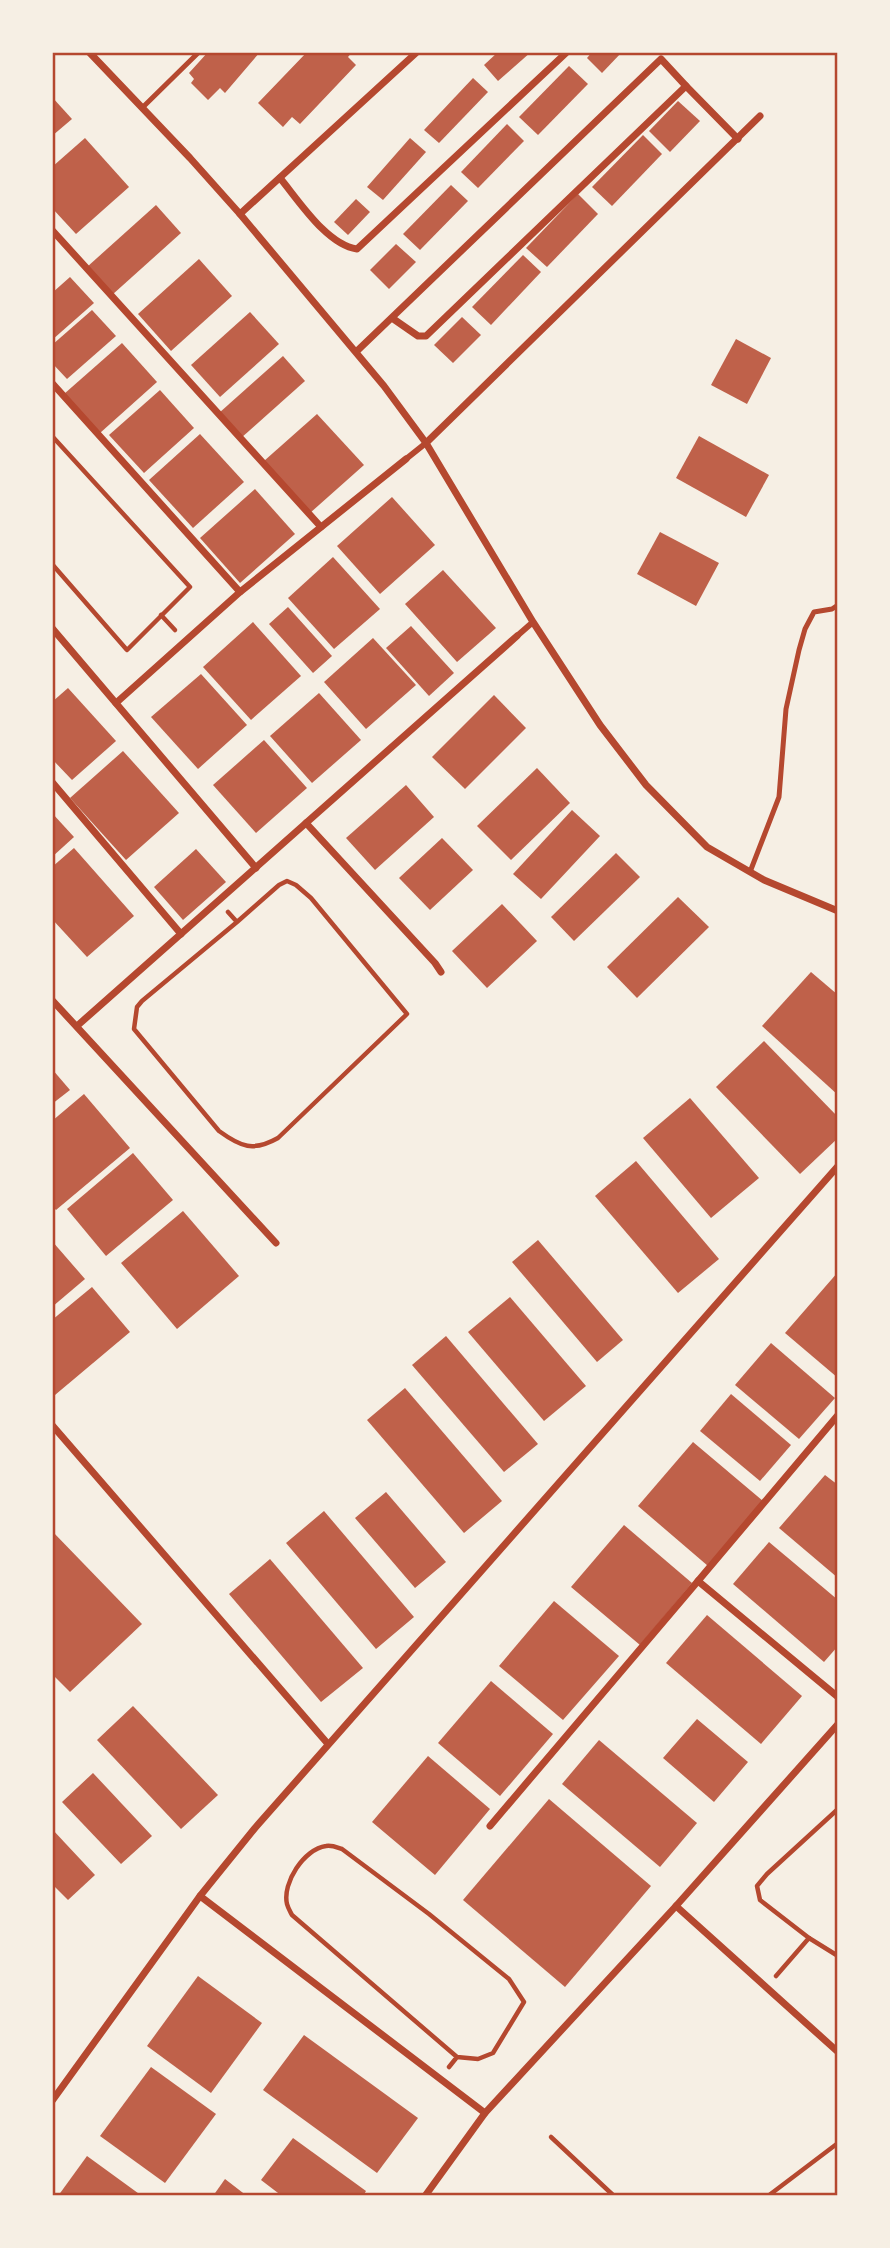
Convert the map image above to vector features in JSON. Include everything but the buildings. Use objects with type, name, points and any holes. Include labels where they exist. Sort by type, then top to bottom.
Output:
[{"type":"street","points":[[89,52],[240,214],[384,386],[426,443],[533,622],[600,725],[646,785],[707,847],[750,872],[838,911]]},
{"type":"street","points":[[240,214],[417,52]]},
{"type":"street","points":[[280,178],[324,230],[346,247],[357,249],[567,52]]},
{"type":"street","points":[[357,351],[658,56],[738,139]]},
{"type":"street","points":[[392,318],[418,336],[426,336],[686,86]]},
{"type":"street","points":[[116,703],[240,592],[426,443],[760,116]]},
{"type":"street","points":[[52,230],[321,527]]},
{"type":"street","points":[[52,383],[240,592]]},
{"type":"street","points":[[77,1026],[533,622]]},
{"type":"street","points":[[52,628],[256,868]]},
{"type":"street","points":[[52,782],[181,934]]},
{"type":"street","points":[[306,823],[441,972]]},
{"type":"street","points":[[52,1000],[276,1243]]},
{"type":"street","points":[[52,2101],[200,1896],[255,1828],[838,1166]]},
{"type":"street","points":[[490,1826],[838,1415]]},
{"type":"street","points":[[52,1424],[328,1744]]},
{"type":"street","points":[[698,1581],[838,1697]]},
{"type":"street","points":[[425,2196],[485,2113],[676,1906],[838,1724]]},
{"type":"street","points":[[200,1896],[485,2113]]},
{"type":"street","points":[[676,1906],[838,2052]]},
{"type":"lane","points":[[142,108],[200,52]]},
{"type":"lane","points":[[750,872],[779,797],[786,709],[805,629],[814,612],[832,609],[838,605]]},
{"type":"path","points":[[52,436],[190,587],[127,650],[52,564]]},
{"type":"path","points":[[287,881],[296,885],[312,898],[407,1014],[278,1138],[268,1144],[249,1147],[234,1142],[219,1131],[134,1029],[137,1007],[142,1001],[237,922],[279,885],[287,881]]},
{"type":"path","points":[[219,901],[237,922]]},
{"type":"path","points":[[838,1809],[757,1886],[760,1900],[809,1938],[838,1956]]},
{"type":"path","points":[[332,1845],[342,1849],[429,1914],[509,1979],[524,2002],[493,2053],[478,2059],[457,2057],[292,1915],[286,1903],[288,1886],[294,1873],[311,1852],[332,1845]]},
{"type":"path","points":[[766,1987],[809,1938]]},
{"type":"path","points":[[439,2078],[457,2057]]},
{"type":"path","points":[[551,2137],[614,2196]]},
{"type":"path","points":[[768,2196],[838,2143]]}]
